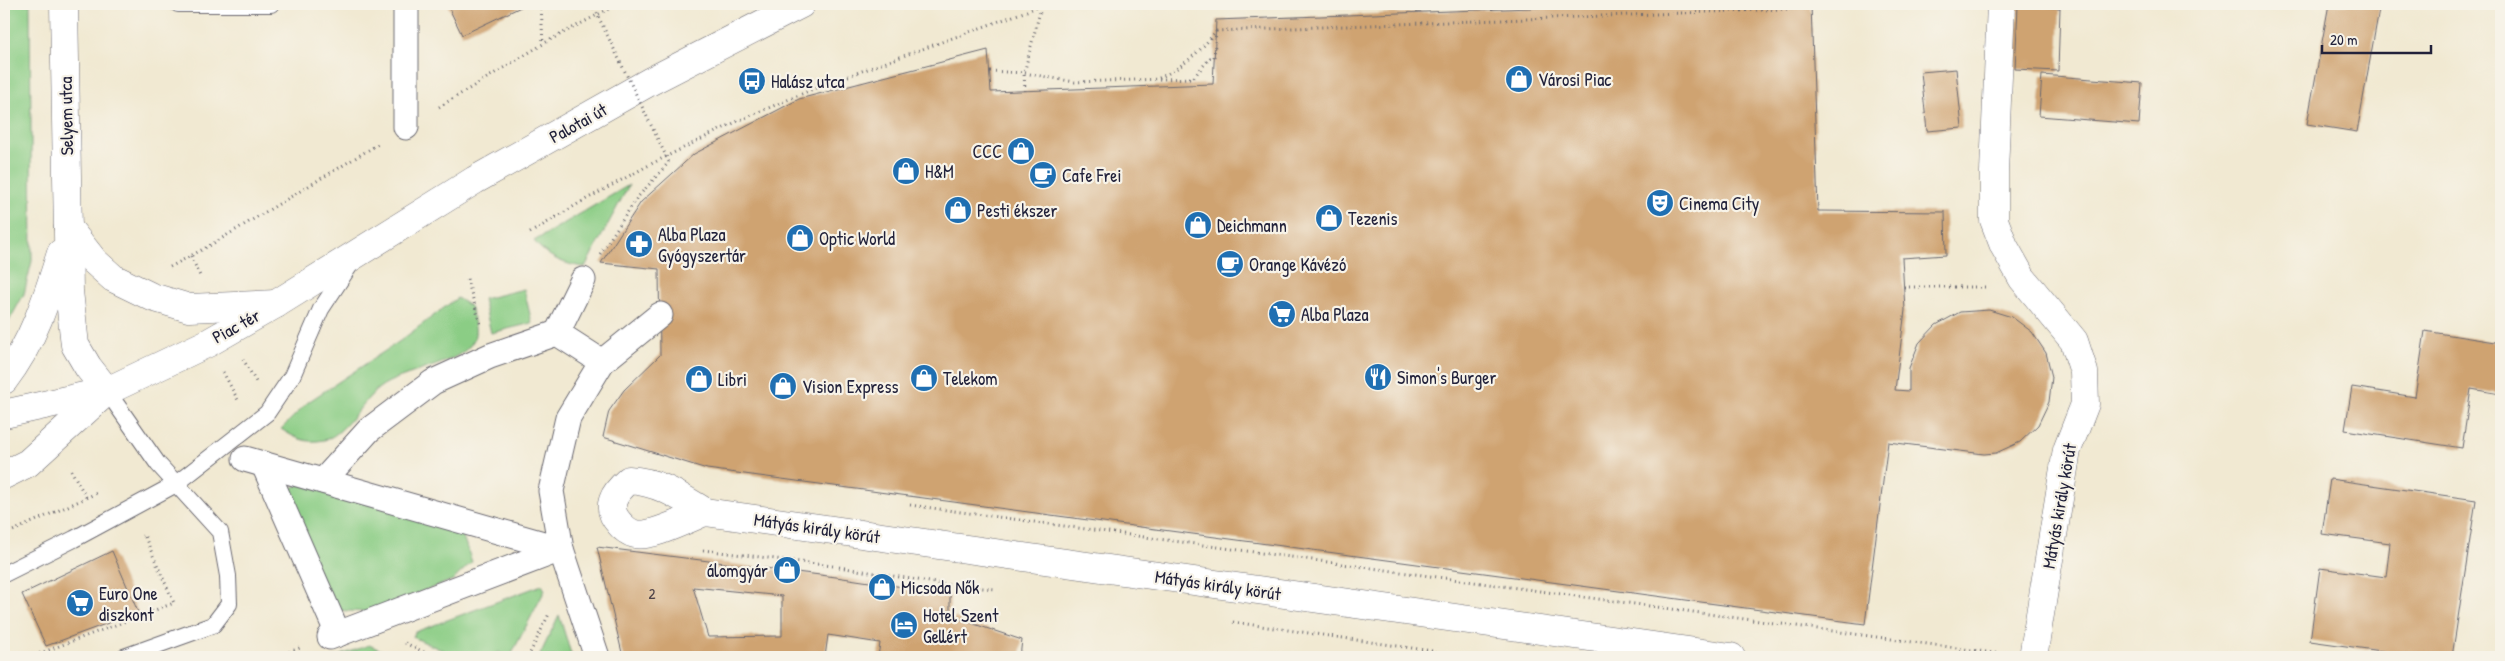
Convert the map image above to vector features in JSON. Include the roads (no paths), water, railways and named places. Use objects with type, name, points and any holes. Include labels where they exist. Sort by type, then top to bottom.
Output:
[{"type":"street","name":"Selyem utca","points":[[64,4],[69,291],[75,345],[88,367],[107,392]]},
{"type":"street","points":[[406,4],[406,127]]},
{"type":"street","name":"Palotai út","points":[[360,252],[475,180],[730,39],[802,4]]},
{"type":"street","name":"Mátyás király körút","points":[[1997,8],[1994,220],[2004,246],[2022,278],[2074,341],[2084,372],[2085,404],[2067,450],[2033,657]]},
{"type":"street","name":"Selyem utca","points":[[4,380],[14,367],[33,332],[47,298],[68,228]]},
{"type":"street","points":[[68,228],[94,261],[113,278],[152,297],[189,308],[276,304]]},
{"type":"street","name":"Piac tér","points":[[4,414],[107,392],[208,342],[276,304],[360,252]]},
{"type":"street","points":[[322,481],[369,430],[433,382],[490,356],[557,334],[583,280]]},
{"type":"street","points":[[597,657],[578,595],[561,549],[551,491],[568,418],[602,362],[660,315]]},
{"type":"street","points":[[557,334],[602,362]]},
{"type":"street","name":"Piac tér","points":[[4,475],[28,463],[107,392]]},
{"type":"street","points":[[255,462],[322,481],[561,549],[334,635],[255,462]]},
{"type":"street","name":"Mátyás király körút","points":[[705,512],[1731,657]]},
{"type":"lane","points":[[178,4],[271,4]]},
{"type":"lane","points":[[4,574],[176,484],[267,413],[292,376],[321,309],[339,280],[360,252]]},
{"type":"lane","points":[[107,392],[158,464],[220,532],[228,576],[229,604],[213,625],[124,657]]},
{"type":"place","name":"Városi Piac","points":[[1519,79]]},
{"type":"place","name":"Halász utca","points":[[752,81]]},
{"type":"place","name":"CCC","points":[[1021,151]]},
{"type":"place","name":"H&M","points":[[906,171]]},
{"type":"place","name":"Cafe Frei","points":[[1043,175]]},
{"type":"place","name":"Cinema City","points":[[1660,203]]},
{"type":"place","name":"Pesti ékszer","points":[[958,210]]},
{"type":"place","name":"Tezenis","points":[[1329,218]]},
{"type":"place","name":"Deichmann","points":[[1198,225]]},
{"type":"place","name":"Optic World","points":[[800,238]]},
{"type":"place","name":"Alba Plaza Gyógyszertár","points":[[639,244]]},
{"type":"place","name":"Orange Kávézó","points":[[1230,264]]},
{"type":"place","name":"Alba Plaza","points":[[1282,314]]},
{"type":"place","name":"Simon's Burger","points":[[1378,377]]},
{"type":"place","name":"Telekom","points":[[924,378]]},
{"type":"place","name":"Libri","points":[[699,379]]},
{"type":"place","name":"Vision Express","points":[[783,386]]},
{"type":"place","name":"álomgyár","points":[[787,570]]},
{"type":"place","name":"Micsoda Nők","points":[[882,587]]},
{"type":"place","name":"Euro One diszkont","points":[[80,603]]},
{"type":"place","name":"Hotel Szent Gellért","points":[[904,625]]}]
